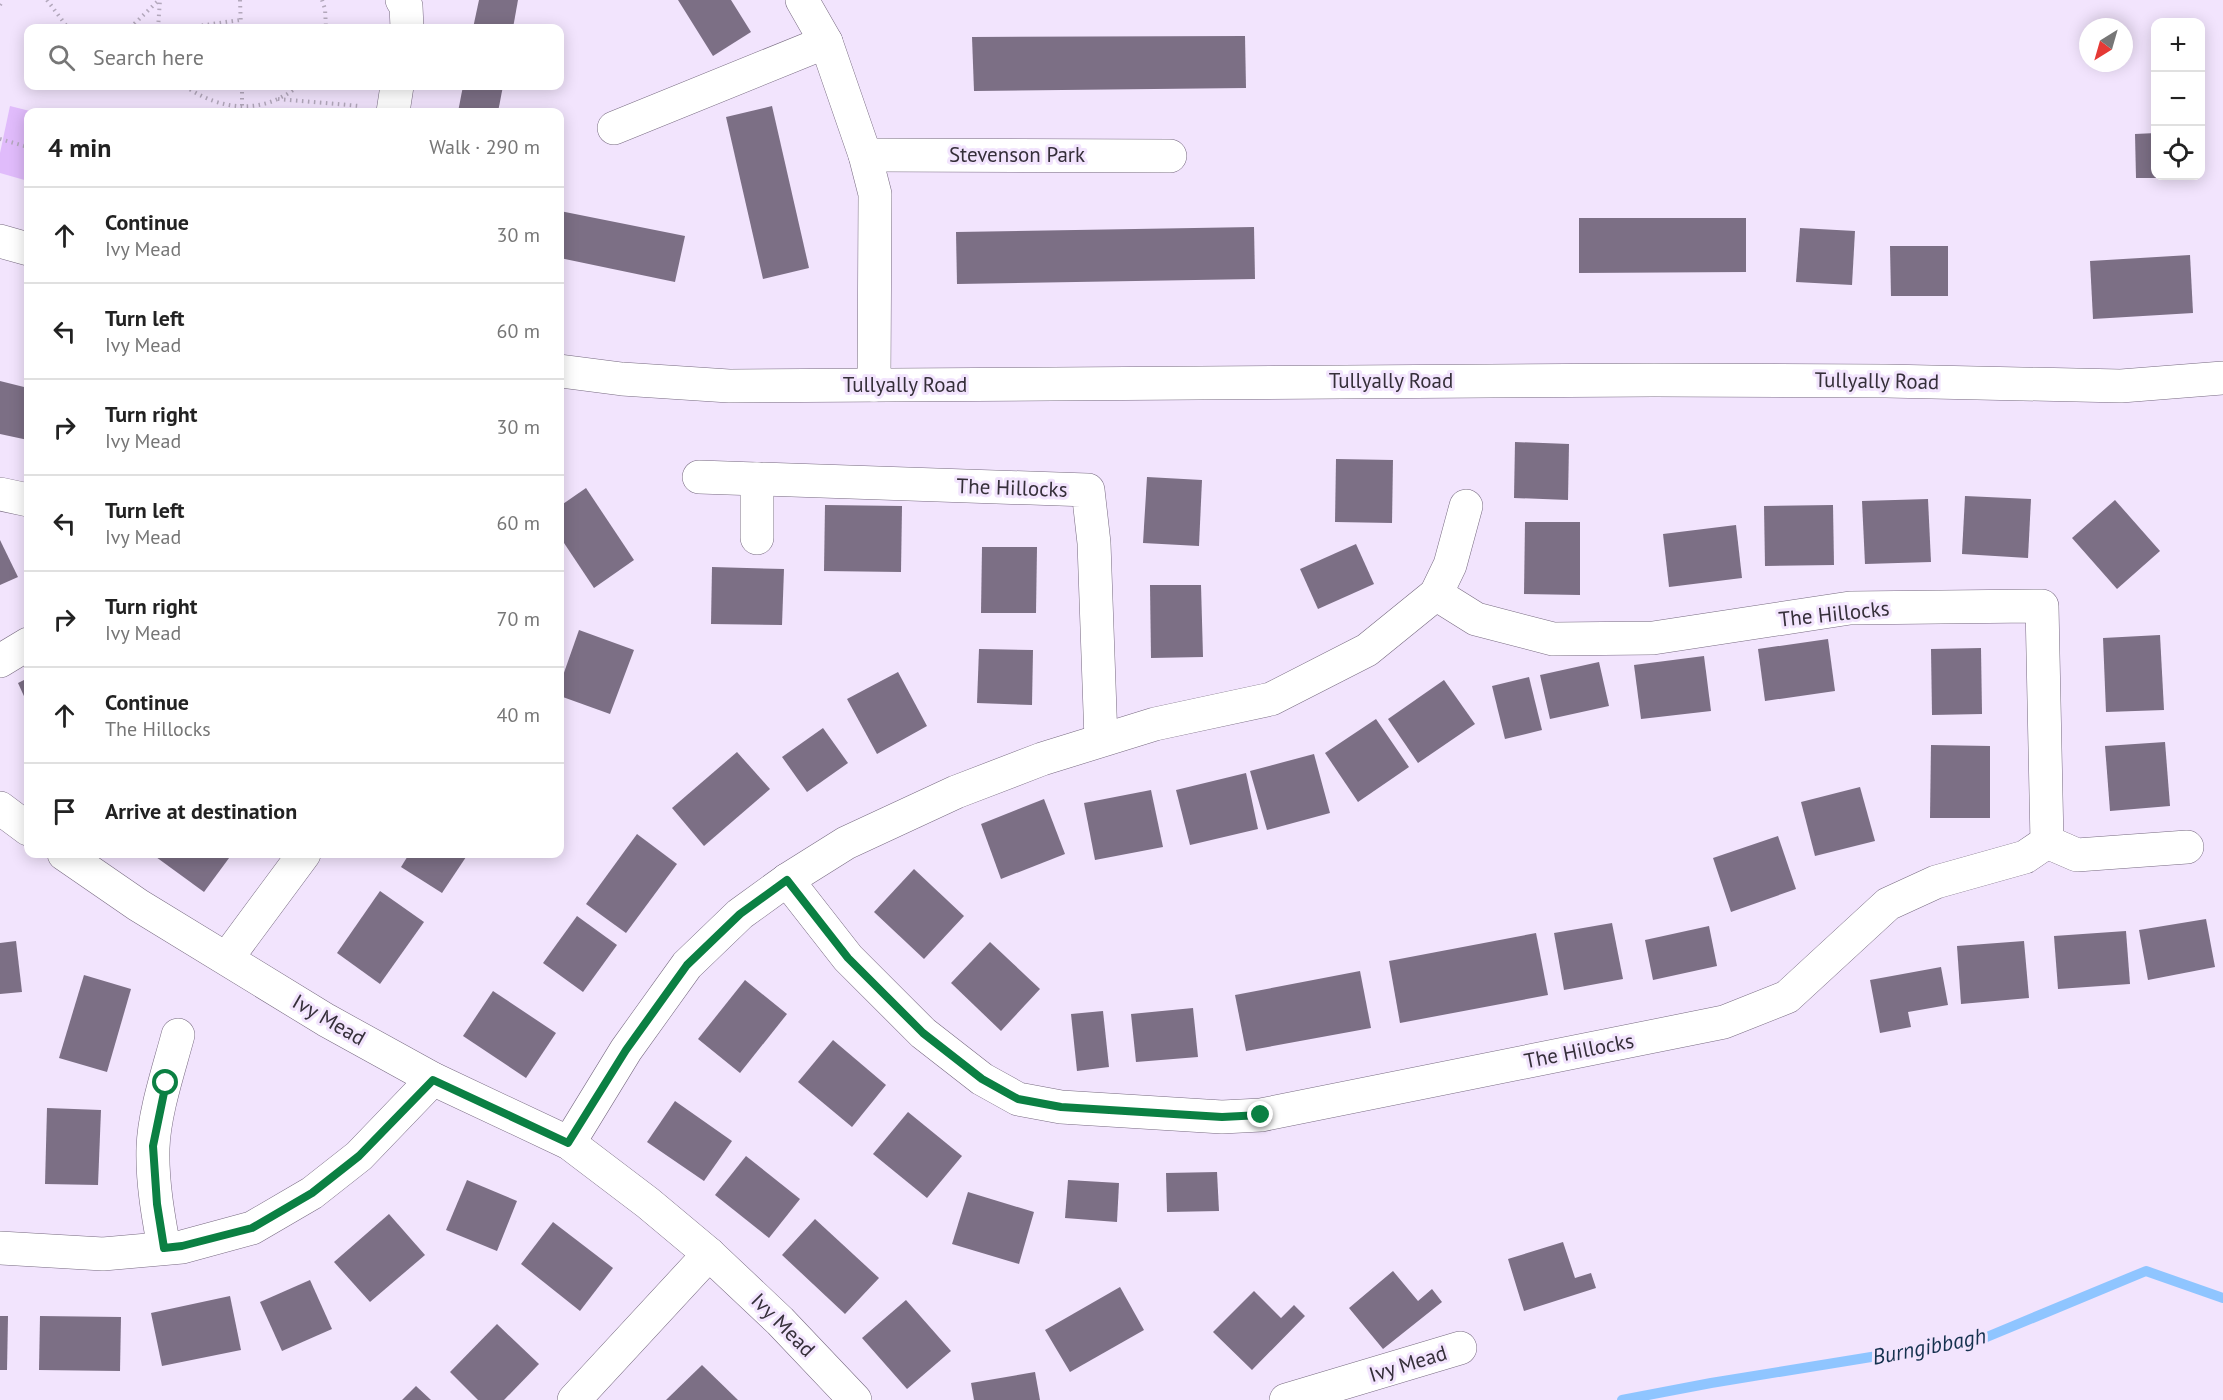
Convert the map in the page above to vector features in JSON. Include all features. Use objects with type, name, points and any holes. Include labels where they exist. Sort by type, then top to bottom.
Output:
[{"type":"street","points":[[402,0],[406,6],[406,24]]},
{"type":"street","points":[[802,0],[826,42],[865,155],[875,194],[874,385]]},
{"type":"street","points":[[614,128],[826,42]]},
{"type":"street","name":"Stevenson Park","points":[[865,155],[1170,156]]},
{"type":"street","points":[[0,241],[24,248]]},
{"type":"street","name":"Tullyally Road","points":[[564,372],[622,379],[729,386],[1654,380],[1898,381],[2121,386],[2223,378]]},
{"type":"street","name":"The Hillocks","points":[[699,477],[1088,490],[1094,543],[1101,740]]},
{"type":"street","points":[[757,479],[757,538]]},
{"type":"street","points":[[0,494],[24,499]]},
{"type":"street","points":[[568,1143],[626,1050],[687,965],[740,914],[787,880],[846,843],[956,792],[1042,759],[1155,724],[1272,699],[1367,650],[1436,594],[1450,565],[1466,506]]},
{"type":"street","name":"The Hillocks","points":[[787,880],[848,958],[923,1033],[982,1079],[1018,1099],[1061,1107],[1222,1117],[1261,1115],[1724,1022],[1787,997],[1888,904],[1936,882],[2025,857],[2047,842],[2042,606],[1850,608],[1653,638],[1553,639],[1476,618],[1436,594]]},
{"type":"street","points":[[0,661],[24,646]]},
{"type":"street","points":[[2047,842],[2078,855],[2187,847]]},
{"type":"street","name":"Ivy Mead","points":[[69,858],[138,905],[326,1020],[433,1080],[568,1143],[648,1203],[709,1254],[780,1321],[855,1400]]},
{"type":"street","points":[[227,958],[301,858]]},
{"type":"street","points":[[164,1248],[157,1204],[153,1146],[161,1101],[178,1035]]},
{"type":"street","points":[[0,1248],[103,1254],[182,1246],[252,1228],[312,1193],[359,1156],[433,1080]]},
{"type":"street","points":[[574,1400],[709,1254]]},
{"type":"street","name":"Ivy Mead","points":[[1286,1400],[1460,1348]]},
{"type":"path","points":[[0,5],[3,0]]},
{"type":"path","points":[[47,0],[65,24]]},
{"type":"path","points":[[134,24],[160,0]]},
{"type":"path","points":[[158,24],[160,0]]},
{"type":"path","points":[[240,0],[240,24]]},
{"type":"path","points":[[322,0],[326,24]]},
{"type":"path","points":[[212,24],[240,20]]},
{"type":"path","points":[[191,90],[207,100],[230,107],[254,106],[277,99],[292,90]]},
{"type":"path","points":[[242,90],[242,106]]},
{"type":"path","points":[[277,99],[394,102]]},
{"type":"path","points":[[0,139],[24,146]]},
{"type":"shaded area","points":[[10,106],[24,110],[24,180],[0,173],[0,153]]},
{"type":"building","points":[[479,0],[518,0],[514,24],[474,24]]},
{"type":"building","points":[[678,0],[731,0],[751,32],[713,56]]},
{"type":"building","points":[[1245,36],[1246,88],[974,91],[972,37]]},
{"type":"building","points":[[462,90],[502,90],[499,108],[459,108]]},
{"type":"building","points":[[772,106],[809,268],[763,279],[726,117]]},
{"type":"building","points":[[2151,133],[2151,178],[2136,178],[2135,134]]},
{"type":"building","points":[[564,212],[685,236],[675,282],[564,259]]},
{"type":"building","points":[[1579,218],[1746,218],[1746,272],[1579,273]]},
{"type":"building","points":[[1254,227],[1255,279],[957,284],[956,232]]},
{"type":"building","points":[[1800,228],[1855,231],[1852,285],[1796,282]]},
{"type":"building","points":[[1890,246],[1948,246],[1948,296],[1891,296]]},
{"type":"building","points":[[2190,255],[2193,313],[2093,319],[2090,261]]},
{"type":"building","points":[[0,381],[24,387],[24,439],[0,434]]},
{"type":"building","points":[[1515,442],[1569,444],[1568,500],[1514,498]]},
{"type":"building","points":[[1336,459],[1393,460],[1392,523],[1335,522]]},
{"type":"building","points":[[1147,477],[1202,480],[1199,546],[1143,543]]},
{"type":"building","points":[[586,488],[634,560],[594,588],[564,543],[564,503]]},
{"type":"building","points":[[1965,496],[2031,499],[2028,558],[1962,554]]},
{"type":"building","points":[[1928,499],[1931,562],[1865,564],[1862,501]]},
{"type":"building","points":[[2115,500],[2160,551],[2117,589],[2072,538]]},
{"type":"building","points":[[825,505],[902,506],[901,572],[824,571]]},
{"type":"building","points":[[1833,505],[1834,565],[1765,566],[1764,506]]},
{"type":"building","points":[[1525,522],[1580,522],[1580,595],[1524,594]]},
{"type":"building","points":[[1736,525],[1742,578],[1669,587],[1663,534]]},
{"type":"building","points":[[0,540],[18,577],[0,585]]},
{"type":"building","points":[[1356,544],[1374,584],[1318,609],[1300,569]]},
{"type":"building","points":[[982,547],[1037,547],[1036,613],[981,613]]},
{"type":"building","points":[[712,567],[784,569],[782,625],[711,624]]},
{"type":"building","points":[[1150,585],[1201,585],[1203,657],[1151,658]]},
{"type":"building","points":[[579,630],[634,650],[610,714],[564,697],[564,673]]},
{"type":"building","points":[[2160,635],[2164,710],[2106,712],[2103,638]]},
{"type":"building","points":[[1828,639],[1835,691],[1765,701],[1758,649]]},
{"type":"building","points":[[1981,648],[1982,714],[1932,715],[1931,649]]},
{"type":"building","points":[[979,649],[1033,650],[1032,705],[977,703]]},
{"type":"building","points":[[1704,656],[1711,711],[1641,719],[1634,665]]},
{"type":"building","points":[[1599,662],[1609,706],[1550,719],[1540,675]]},
{"type":"building","points":[[898,672],[927,726],[877,754],[847,699]]},
{"type":"building","points":[[1529,677],[1542,730],[1505,739],[1492,686]]},
{"type":"building","points":[[24,680],[24,696],[18,683]]},
{"type":"building","points":[[1444,680],[1475,724],[1418,763],[1388,719]]},
{"type":"building","points":[[1376,719],[1409,767],[1358,802],[1325,753]]},
{"type":"building","points":[[823,728],[848,763],[807,792],[782,757]]},
{"type":"building","points":[[2165,742],[2170,806],[2110,811],[2105,746]]},
{"type":"building","points":[[1931,745],[1990,746],[1990,818],[1930,818]]},
{"type":"building","points":[[737,752],[770,789],[704,846],[672,808]]},
{"type":"building","points":[[1314,754],[1330,813],[1267,830],[1250,771]]},
{"type":"building","points":[[1246,773],[1258,829],[1190,845],[1176,790]]},
{"type":"building","points":[[1860,787],[1875,841],[1815,856],[1801,802]]},
{"type":"building","points":[[1151,790],[1163,847],[1095,860],[1084,803]]},
{"type":"building","points":[[1044,799],[1065,854],[1001,879],[981,824]]},
{"type":"building","points":[[637,834],[677,864],[626,933],[586,904]]},
{"type":"building","points":[[1778,836],[1796,889],[1731,912],[1713,858]]},
{"type":"building","points":[[157,858],[229,858],[204,892]]},
{"type":"building","points":[[407,858],[465,858],[442,893],[401,867]]},
{"type":"building","points":[[914,869],[964,916],[924,959],[874,912]]},
{"type":"building","points":[[380,891],[424,922],[380,984],[337,953]]},
{"type":"building","points":[[577,916],[617,945],[583,992],[543,963]]},
{"type":"building","points":[[2206,919],[2215,967],[2148,980],[2139,930]]},
{"type":"building","points":[[1612,923],[1623,979],[1564,990],[1554,933]]},
{"type":"building","points":[[1709,926],[1717,966],[1653,980],[1645,940]]},
{"type":"building","points":[[2126,931],[2130,984],[2058,989],[2054,936]]},
{"type":"building","points":[[1536,933],[1548,995],[1400,1023],[1389,961]]},
{"type":"building","points":[[16,941],[22,992],[0,994],[0,943]]},
{"type":"building","points":[[2024,941],[2029,998],[1961,1004],[1957,946]]},
{"type":"building","points":[[990,942],[1040,989],[1001,1031],[951,983]]},
{"type":"building","points":[[1941,967],[1948,1005],[1908,1012],[1911,1027],[1880,1033],[1870,980]]},
{"type":"building","points":[[1360,971],[1371,1028],[1246,1051],[1235,995]]},
{"type":"building","points":[[84,975],[131,989],[107,1072],[59,1058]]},
{"type":"building","points":[[745,980],[787,1014],[740,1073],[698,1039]]},
{"type":"building","points":[[493,991],[556,1033],[526,1078],[463,1036]]},
{"type":"building","points":[[1193,1008],[1198,1057],[1136,1062],[1131,1014]]},
{"type":"building","points":[[1103,1011],[1109,1067],[1077,1071],[1071,1014]]},
{"type":"building","points":[[833,1040],[886,1085],[852,1127],[798,1082]]},
{"type":"building","points":[[675,1101],[732,1141],[704,1181],[647,1142]]},
{"type":"building","points":[[47,1108],[101,1110],[98,1185],[45,1184]]},
{"type":"building","points":[[908,1112],[962,1156],[927,1198],[873,1154]]},
{"type":"building","points":[[746,1156],[800,1199],[769,1238],[715,1195]]},
{"type":"building","points":[[1217,1172],[1219,1211],[1167,1212],[1166,1173]]},
{"type":"building","points":[[467,1180],[517,1201],[497,1251],[446,1230]]},
{"type":"building","points":[[1068,1180],[1119,1183],[1117,1222],[1065,1218]]},
{"type":"building","points":[[968,1192],[1034,1212],[1019,1264],[952,1244]]},
{"type":"building","points":[[389,1214],[425,1255],[370,1302],[334,1262]]},
{"type":"building","points":[[815,1219],[879,1278],[845,1314],[782,1255]]},
{"type":"building","points":[[553,1222],[613,1268],[580,1311],[521,1264]]},
{"type":"building","points":[[1563,1242],[1575,1278],[1591,1273],[1596,1288],[1524,1311],[1508,1259]]},
{"type":"building","points":[[1393,1271],[1418,1301],[1432,1289],[1442,1302],[1383,1349],[1349,1308]]},
{"type":"building","points":[[310,1280],[332,1329],[282,1351],[260,1302]]},
{"type":"building","points":[[1120,1287],[1144,1330],[1070,1372],[1045,1330]]},
{"type":"building","points":[[1254,1291],[1281,1318],[1294,1305],[1305,1316],[1252,1370],[1213,1332]]},
{"type":"building","points":[[230,1296],[241,1350],[162,1366],[151,1313]]},
{"type":"building","points":[[906,1300],[951,1351],[907,1389],[862,1338]]},
{"type":"building","points":[[0,1316],[8,1316],[7,1370],[0,1370]]},
{"type":"building","points":[[40,1316],[121,1317],[120,1371],[39,1370]]},
{"type":"building","points":[[497,1324],[539,1364],[504,1400],[478,1400],[450,1372]]},
{"type":"building","points":[[702,1365],[738,1400],[666,1400]]},
{"type":"building","points":[[1035,1372],[1040,1400],[974,1400],[971,1383]]},
{"type":"building","points":[[416,1386],[431,1400],[402,1400]]},
{"type":"waterway","name":"Burngibbagh","points":[[1622,1400],[1711,1383],[1982,1339],[2146,1271],[2223,1298]]},
{"type":"route","points":[[166,1083],[153,1146],[157,1204],[164,1248],[182,1246],[252,1228],[312,1193],[359,1156],[433,1080],[568,1143],[626,1050],[687,965],[740,914],[787,880],[848,958],[923,1033],[982,1079],[1018,1099],[1061,1107],[1222,1117],[1261,1115]]}]
